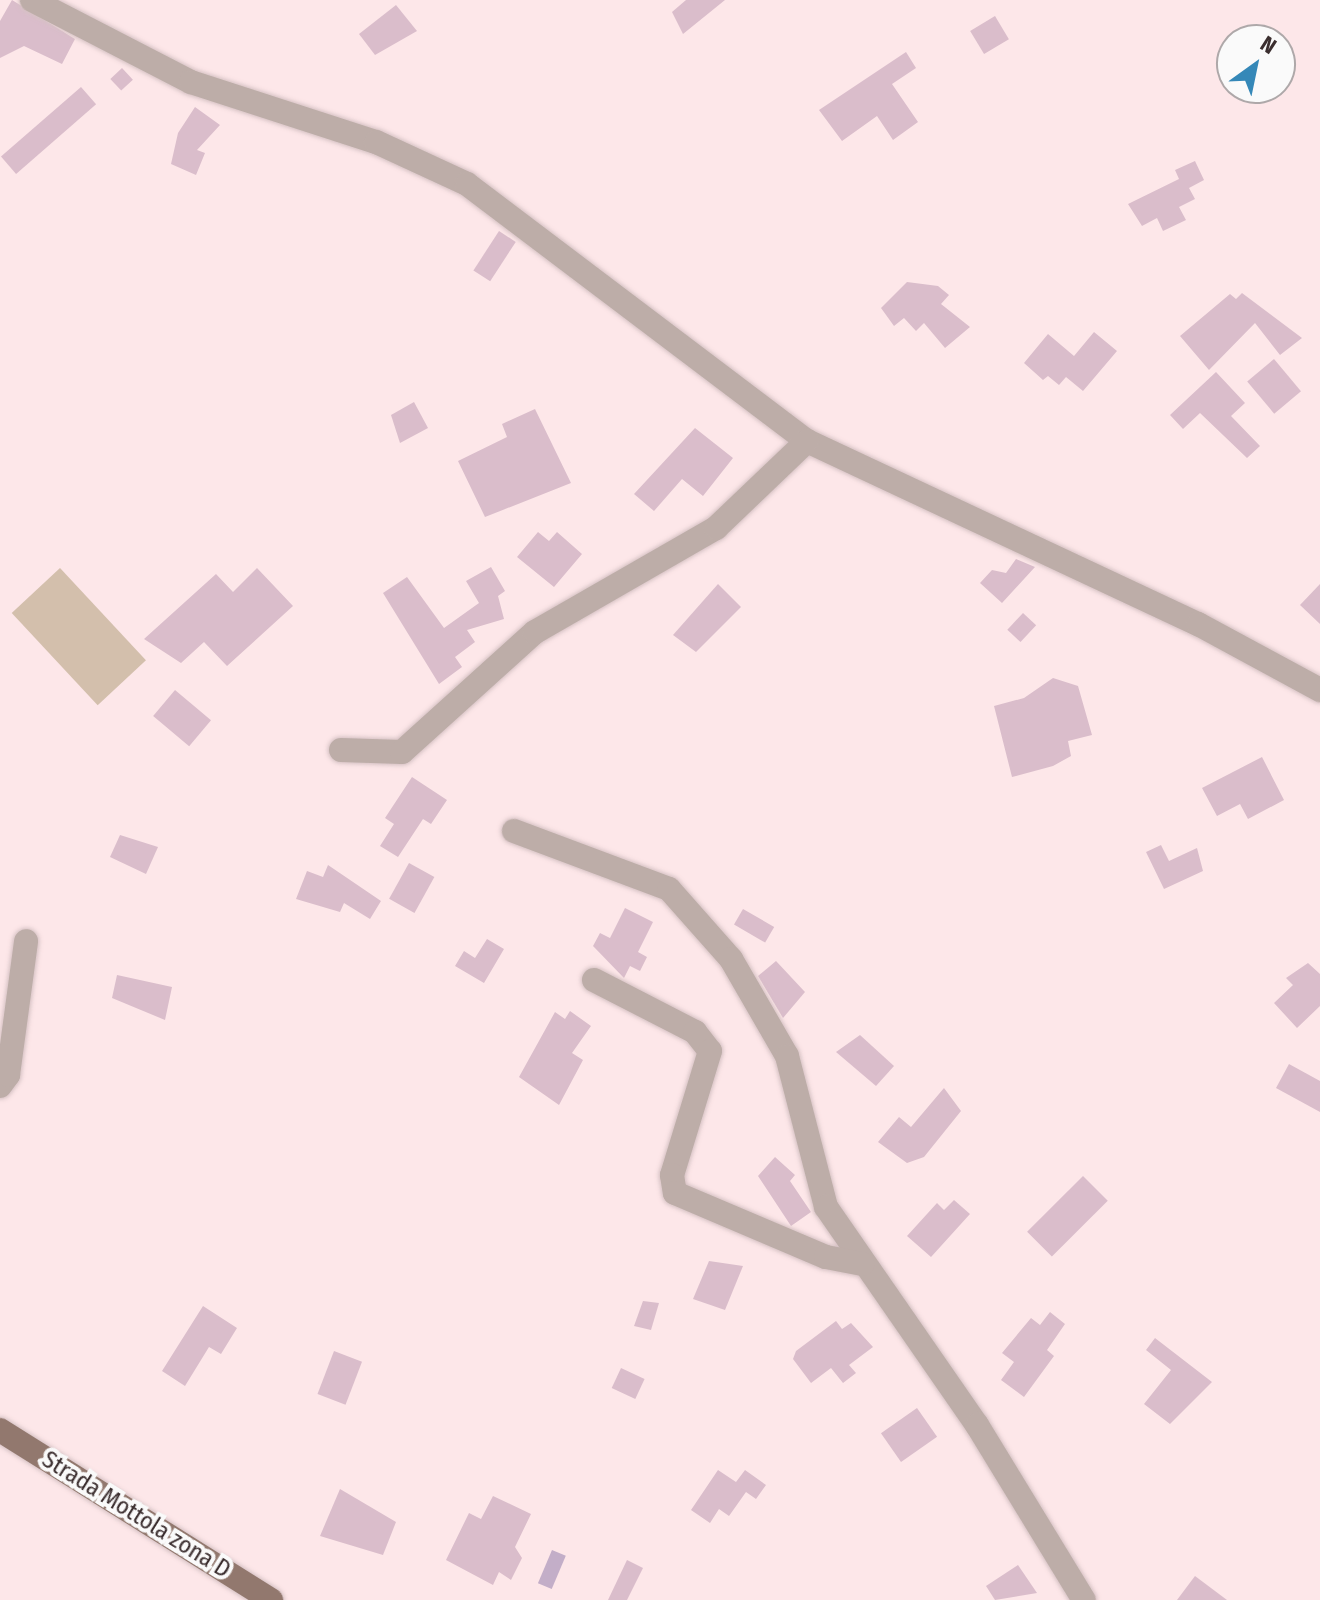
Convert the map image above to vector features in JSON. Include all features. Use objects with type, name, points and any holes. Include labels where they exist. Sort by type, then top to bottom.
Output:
[{"type":"main road","name":"Strada Mottola zona D","points":[[0,1430],[271,1600]]},
{"type":"street","points":[[32,0],[191,82],[376,142],[467,184],[807,441],[1320,690]]},
{"type":"street","points":[[341,750],[402,752],[535,632],[716,528],[807,441]]},
{"type":"street","points":[[514,831],[669,889],[731,959],[787,1056],[826,1207],[862,1264],[977,1425],[1084,1600]]},
{"type":"street","points":[[0,1086],[8,1075],[26,941]]},
{"type":"street","points":[[594,980],[695,1032],[710,1051],[672,1175],[675,1193],[826,1257],[862,1264]]},
{"type":"shaded area","points":[[60,568],[146,660],[98,705],[12,613]]},
{"type":"shaded area","points":[[552,1550],[566,1556],[552,1589],[538,1583]]},
{"type":"building","points":[[12,0],[75,39],[62,64],[24,46],[0,58],[0,21]]},
{"type":"building","points":[[686,0],[725,0],[683,34],[672,12]]},
{"type":"building","points":[[396,5],[417,31],[375,55],[359,34]]},
{"type":"building","points":[[995,16],[1009,39],[984,54],[970,31]]},
{"type":"building","points":[[906,52],[916,68],[892,84],[918,122],[893,140],[877,116],[842,141],[819,110]]},
{"type":"building","points":[[122,68],[133,80],[121,91],[110,79]]},
{"type":"building","points":[[81,87],[96,104],[16,174],[1,157]]},
{"type":"building","points":[[195,107],[220,125],[197,150],[205,153],[196,175],[171,164],[178,133]]},
{"type":"building","points":[[1195,161],[1204,180],[1189,188],[1195,199],[1179,207],[1186,220],[1163,231],[1157,218],[1142,226],[1128,204],[1179,179],[1175,170]]},
{"type":"building","points":[[499,231],[516,242],[490,281],[473,270]]},
{"type":"building","points":[[907,282],[938,286],[949,295],[941,304],[970,327],[945,348],[924,323],[916,331],[904,318],[894,326],[881,308]]},
{"type":"building","points":[[1242,293],[1302,338],[1280,355],[1255,323],[1209,370],[1180,336],[1230,294],[1236,299]]},
{"type":"building","points":[[1094,332],[1117,351],[1083,391],[1066,377],[1059,385],[1048,376],[1043,380],[1024,363],[1048,334],[1074,356]]},
{"type":"building","points":[[1274,359],[1301,391],[1274,414],[1247,381]]},
{"type":"building","points":[[1216,372],[1245,403],[1231,416],[1260,446],[1247,458],[1200,413],[1183,429],[1170,415]]},
{"type":"building","points":[[414,402],[428,428],[400,443],[391,415]]},
{"type":"building","points":[[535,409],[571,483],[485,517],[458,461],[507,437],[502,424]]},
{"type":"building","points":[[695,428],[733,458],[703,496],[682,479],[654,511],[634,494]]},
{"type":"building","points":[[538,532],[549,541],[557,532],[582,554],[554,587],[517,557]]},
{"type":"building","points":[[1016,559],[1035,567],[1002,603],[980,583],[992,570],[1006,573]]},
{"type":"building","points":[[491,567],[505,591],[498,596],[504,619],[467,630],[475,642],[455,657],[462,667],[439,684],[383,593],[407,577],[444,628],[479,603],[466,581]]},
{"type":"building","points":[[257,568],[293,606],[227,666],[204,642],[181,663],[144,639],[216,574],[233,592]]},
{"type":"building","points":[[718,584],[741,607],[696,652],[673,635]]},
{"type":"building","points":[[1320,584],[1320,624],[1300,605]]},
{"type":"building","points":[[1023,613],[1036,625],[1020,642],[1007,630]]},
{"type":"building","points":[[1053,678],[1078,686],[1092,735],[1068,741],[1071,756],[1053,766],[1012,777],[994,706],[1024,698]]},
{"type":"building","points":[[175,690],[211,720],[189,746],[153,716]]},
{"type":"building","points":[[1262,757],[1284,800],[1248,819],[1240,804],[1217,816],[1202,788]]},
{"type":"building","points":[[412,777],[447,800],[431,824],[423,819],[398,857],[380,846],[394,824],[385,818]]},
{"type":"building","points":[[120,835],[158,847],[146,874],[110,857]]},
{"type":"building","points":[[1161,845],[1169,861],[1197,848],[1203,871],[1164,889],[1146,852]]},
{"type":"building","points":[[409,863],[434,877],[414,913],[389,899]]},
{"type":"building","points":[[328,865],[381,901],[370,919],[344,903],[340,912],[296,899],[307,871],[323,877]]},
{"type":"building","points":[[625,908],[653,922],[638,952],[647,957],[640,971],[630,966],[624,978],[593,946],[600,933],[610,938]]},
{"type":"building","points":[[743,909],[774,927],[765,943],[734,925]]},
{"type":"building","points":[[487,939],[504,949],[484,983],[455,966],[464,951],[475,958]]},
{"type":"building","points":[[776,961],[805,992],[783,1018],[758,976]]},
{"type":"building","points":[[1308,963],[1320,974],[1320,1006],[1297,1028],[1274,1003],[1293,985],[1286,978]]},
{"type":"building","points":[[117,975],[172,987],[165,1020],[112,998]]},
{"type":"building","points":[[570,1011],[591,1026],[572,1053],[583,1060],[559,1105],[519,1077],[555,1012],[565,1019]]},
{"type":"building","points":[[860,1035],[894,1066],[876,1086],[836,1052]]},
{"type":"building","points":[[1289,1064],[1320,1081],[1320,1112],[1276,1088]]},
{"type":"building","points":[[944,1088],[961,1111],[924,1157],[907,1163],[878,1142],[899,1117],[911,1127]]},
{"type":"building","points":[[775,1157],[795,1175],[790,1181],[811,1212],[791,1226],[758,1176]]},
{"type":"building","points":[[1083,1176],[1108,1201],[1052,1257],[1027,1232]]},
{"type":"building","points":[[954,1200],[970,1214],[931,1257],[907,1236],[937,1203],[944,1210]]},
{"type":"building","points":[[709,1261],[743,1266],[725,1310],[693,1299]]},
{"type":"building","points":[[643,1301],[659,1303],[651,1330],[634,1326]]},
{"type":"building","points":[[203,1306],[237,1328],[221,1354],[209,1347],[185,1386],[162,1371]]},
{"type":"building","points":[[1050,1312],[1065,1324],[1047,1350],[1054,1356],[1024,1397],[1001,1380],[1014,1362],[1002,1353],[1031,1318],[1040,1325]]},
{"type":"building","points":[[836,1321],[842,1329],[851,1323],[873,1347],[849,1365],[856,1373],[843,1383],[831,1368],[811,1383],[793,1359],[796,1351]]},
{"type":"building","points":[[1155,1338],[1212,1382],[1170,1424],[1144,1404],[1171,1370],[1146,1350]]},
{"type":"building","points":[[334,1351],[362,1362],[346,1405],[318,1394]]},
{"type":"building","points":[[621,1368],[645,1379],[635,1399],[612,1388]]},
{"type":"building","points":[[917,1408],[937,1437],[901,1462],[881,1433]]},
{"type":"building","points":[[718,1470],[736,1482],[745,1470],[766,1485],[756,1499],[746,1492],[729,1516],[719,1509],[710,1523],[691,1510]]},
{"type":"building","points":[[340,1489],[396,1522],[383,1555],[320,1536]]},
{"type":"building","points":[[493,1496],[531,1514],[515,1547],[522,1558],[511,1580],[499,1572],[493,1585],[446,1560],[469,1513],[481,1519]]},
{"type":"building","points":[[627,1560],[643,1568],[627,1600],[608,1600]]},
{"type":"building","points":[[1018,1565],[1037,1593],[995,1600],[986,1586]]},
{"type":"building","points":[[1195,1576],[1227,1600],[1177,1600]]}]
